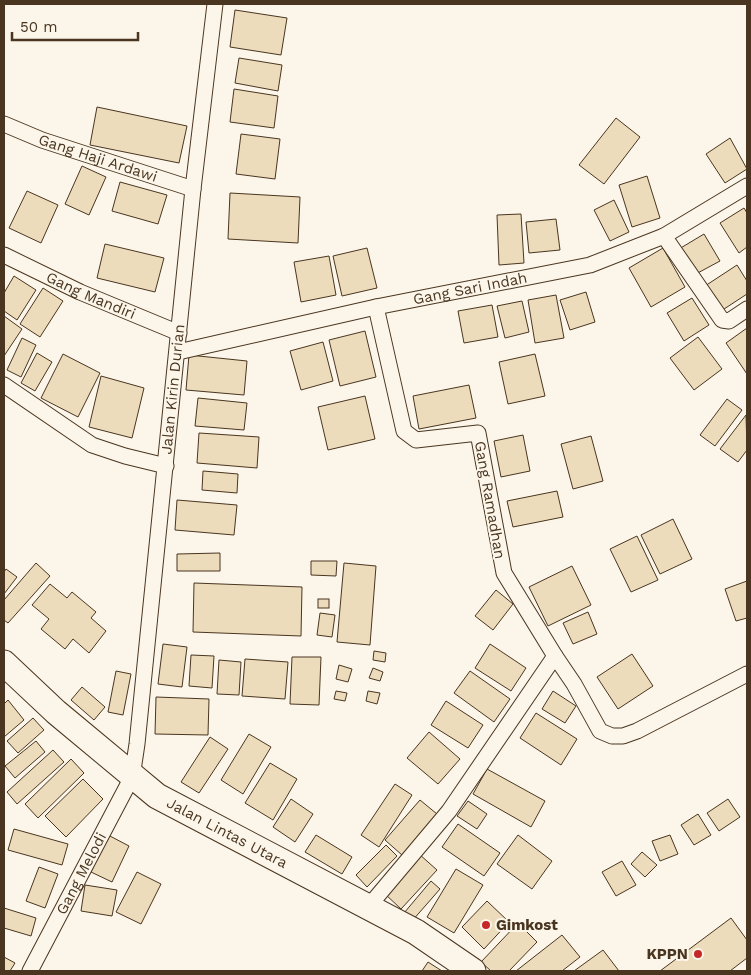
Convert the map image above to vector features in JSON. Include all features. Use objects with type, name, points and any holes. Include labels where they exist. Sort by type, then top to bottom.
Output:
[{"type":"highway","name":"Jalan Lintas Utara","points":[[4,663],[56,712],[157,796],[182,811],[369,906],[416,932],[473,971]]},
{"type":"street","name":"Jalan Kirin Durian","points":[[132,777],[178,352],[193,189],[215,4]]},
{"type":"street","name":"Gang Haji Ardawi","points":[[4,124],[42,140],[193,189]]},
{"type":"street","name":"Gang Sari Indah","points":[[178,352],[376,307],[590,266],[664,236],[747,186]]},
{"type":"street","points":[[664,236],[722,320],[730,321],[747,309]]},
{"type":"street","name":"Gang Mandiri","points":[[4,255],[80,292],[179,333]]},
{"type":"street","name":"Gang Ramadhan","points":[[376,307],[404,432],[410,438],[416,440],[478,433],[504,573],[554,656]]},
{"type":"street","points":[[4,385],[92,445],[125,456],[166,466]]},
{"type":"street","points":[[369,906],[458,799],[554,656],[574,684],[600,731],[612,736],[623,736],[637,731],[731,684],[747,674]]},
{"type":"street","name":"Gang Melodi","points":[[30,971],[132,777]]},
{"type":"building","points":[[235,10],[287,18],[281,55],[230,47]]},
{"type":"building","points":[[239,58],[282,65],[278,91],[235,83]]},
{"type":"building","points":[[234,89],[278,96],[274,128],[230,122]]},
{"type":"building","points":[[97,107],[187,126],[179,163],[90,145]]},
{"type":"building","points":[[616,118],[640,137],[604,184],[579,165]]},
{"type":"building","points":[[241,134],[280,139],[275,179],[236,174]]},
{"type":"building","points":[[730,138],[747,169],[725,183],[706,154]]},
{"type":"building","points":[[82,166],[106,177],[89,215],[65,204]]},
{"type":"building","points":[[647,176],[660,218],[632,227],[619,185]]},
{"type":"building","points":[[120,182],[167,195],[158,224],[112,211]]},
{"type":"building","points":[[27,191],[58,205],[41,243],[9,228]]},
{"type":"building","points":[[230,193],[300,197],[298,243],[228,239]]},
{"type":"building","points":[[614,200],[629,232],[610,241],[594,210]]},
{"type":"building","points":[[744,208],[747,213],[747,247],[739,253],[720,223]]},
{"type":"building","points":[[521,214],[524,263],[499,265],[497,215]]},
{"type":"building","points":[[556,219],[560,250],[529,253],[526,222]]},
{"type":"building","points":[[704,234],[720,261],[694,275],[679,249]]},
{"type":"building","points":[[105,244],[164,258],[155,292],[97,278]]},
{"type":"building","points":[[367,248],[377,288],[342,296],[333,256]]},
{"type":"building","points":[[663,248],[685,287],[651,307],[629,268]]},
{"type":"building","points":[[329,256],[336,295],[301,302],[294,262]]},
{"type":"building","points":[[737,265],[747,281],[747,294],[721,311],[705,286]]},
{"type":"building","points":[[14,276],[36,290],[17,320],[4,311],[4,293]]},
{"type":"building","points":[[43,288],[63,301],[40,337],[20,324]]},
{"type":"building","points":[[586,292],[595,322],[570,330],[560,300]]},
{"type":"building","points":[[556,295],[564,338],[535,343],[528,300]]},
{"type":"building","points":[[692,298],[709,325],[684,341],[667,313]]},
{"type":"building","points":[[522,301],[529,332],[505,338],[497,306]]},
{"type":"building","points":[[492,305],[498,337],[464,343],[458,311]]},
{"type":"building","points":[[4,316],[22,329],[4,356]]},
{"type":"building","points":[[747,328],[747,374],[726,343]]},
{"type":"building","points":[[365,331],[376,377],[340,386],[329,340]]},
{"type":"building","points":[[698,337],[722,369],[694,390],[670,358]]},
{"type":"building","points":[[22,338],[36,345],[21,377],[7,370]]},
{"type":"building","points":[[323,342],[333,381],[301,390],[290,351]]},
{"type":"building","points":[[37,353],[52,362],[35,391],[21,383]]},
{"type":"building","points":[[63,354],[100,373],[78,417],[41,398]]},
{"type":"building","points":[[535,354],[545,396],[508,404],[499,362]]},
{"type":"building","points":[[189,355],[247,361],[244,395],[186,390]]},
{"type":"building","points":[[101,376],[144,388],[132,438],[89,427]]},
{"type":"building","points":[[469,385],[476,418],[419,429],[413,396]]},
{"type":"building","points":[[365,396],[375,439],[328,450],[318,407]]},
{"type":"building","points":[[198,398],[247,403],[244,430],[195,426]]},
{"type":"building","points":[[727,399],[742,410],[715,446],[700,435]]},
{"type":"building","points":[[746,415],[747,450],[738,462],[720,449]]},
{"type":"building","points":[[199,433],[259,437],[257,468],[197,463]]},
{"type":"building","points":[[523,435],[530,471],[501,477],[494,441]]},
{"type":"building","points":[[591,436],[603,481],[573,489],[561,444]]},
{"type":"building","points":[[203,471],[238,474],[237,493],[202,490]]},
{"type":"building","points":[[557,491],[563,517],[513,527],[507,501]]},
{"type":"building","points":[[177,500],[237,505],[234,535],[175,530]]},
{"type":"building","points":[[673,519],[692,559],[660,574],[641,535]]},
{"type":"building","points":[[637,536],[658,580],[631,592],[610,549]]},
{"type":"building","points":[[220,553],[220,571],[177,571],[177,554]]},
{"type":"building","points":[[311,561],[337,561],[336,576],[311,575]]},
{"type":"building","points":[[36,563],[50,576],[8,623],[4,620],[4,600]]},
{"type":"building","points":[[344,563],[376,566],[370,645],[337,642]]},
{"type":"building","points":[[572,566],[591,605],[548,626],[529,587]]},
{"type":"building","points":[[6,569],[17,577],[4,594],[4,572]]},
{"type":"building","points":[[747,581],[747,618],[736,621],[725,589]]},
{"type":"building","points":[[194,583],[302,587],[301,636],[193,632]]},
{"type":"building","points":[[50,584],[67,598],[72,592],[96,612],[91,618],[106,631],[89,653],[73,639],[65,649],[41,629],[49,619],[32,605]]},
{"type":"building","points":[[496,590],[513,604],[493,630],[475,616]]},
{"type":"building","points":[[318,599],[329,599],[329,608],[318,608]]},
{"type":"building","points":[[588,612],[597,634],[573,644],[563,623]]},
{"type":"building","points":[[320,613],[335,615],[332,637],[317,635]]},
{"type":"building","points":[[163,644],[187,647],[182,687],[158,684]]},
{"type":"building","points":[[490,644],[526,668],[511,691],[475,668]]},
{"type":"building","points":[[374,651],[386,653],[385,662],[373,660]]},
{"type":"building","points":[[632,654],[653,686],[618,709],[597,677]]},
{"type":"building","points":[[191,655],[214,656],[212,688],[189,686]]},
{"type":"building","points":[[292,657],[321,657],[319,705],[290,704]]},
{"type":"building","points":[[245,659],[288,662],[285,699],[242,696]]},
{"type":"building","points":[[219,660],[241,662],[239,695],[217,694]]},
{"type":"building","points":[[339,665],[352,669],[348,682],[336,679]]},
{"type":"building","points":[[373,668],[383,672],[380,681],[369,678]]},
{"type":"building","points":[[116,671],[131,674],[123,715],[108,712]]},
{"type":"building","points":[[470,671],[510,699],[494,722],[454,693]]},
{"type":"building","points":[[82,687],[105,707],[94,720],[71,700]]},
{"type":"building","points":[[336,691],[347,693],[345,701],[334,699]]},
{"type":"building","points":[[368,691],[380,693],[377,704],[366,701]]},
{"type":"building","points":[[553,691],[576,706],[565,723],[542,709]]},
{"type":"building","points":[[156,697],[209,699],[208,735],[155,734]]},
{"type":"building","points":[[8,700],[24,720],[4,737],[4,704]]},
{"type":"building","points":[[446,701],[483,725],[468,748],[431,725]]},
{"type":"building","points":[[536,713],[577,739],[561,765],[520,738]]},
{"type":"building","points":[[33,718],[44,730],[18,753],[7,741]]},
{"type":"building","points":[[429,732],[460,759],[438,784],[407,758]]},
{"type":"building","points":[[249,734],[271,747],[243,794],[221,780]]},
{"type":"building","points":[[210,737],[228,749],[199,793],[181,782]]},
{"type":"building","points":[[36,741],[45,752],[15,778],[5,766]]},
{"type":"building","points":[[53,750],[64,762],[17,804],[7,792]]},
{"type":"building","points":[[71,759],[84,773],[38,818],[25,804]]},
{"type":"building","points":[[270,763],[297,779],[273,820],[245,803]]},
{"type":"building","points":[[487,769],[545,801],[531,827],[473,794]]},
{"type":"building","points":[[83,779],[103,799],[66,837],[45,816]]},
{"type":"building","points":[[395,784],[412,795],[379,847],[361,835]]},
{"type":"building","points":[[291,799],[313,814],[295,842],[273,827]]},
{"type":"building","points":[[728,799],[740,817],[719,831],[707,813]]},
{"type":"building","points":[[420,800],[437,814],[402,855],[385,840]]},
{"type":"building","points":[[468,801],[487,814],[477,829],[457,816]]},
{"type":"building","points":[[698,814],[711,835],[694,845],[681,825]]},
{"type":"building","points":[[458,824],[500,853],[484,876],[442,847]]},
{"type":"building","points":[[14,829],[68,844],[62,865],[8,850]]},
{"type":"building","points":[[108,835],[129,846],[112,882],[91,872]]},
{"type":"building","points":[[316,835],[352,857],[342,874],[305,852]]},
{"type":"building","points":[[518,835],[552,861],[532,889],[497,864]]},
{"type":"building","points":[[670,835],[678,854],[660,861],[652,841]]},
{"type":"building","points":[[386,845],[397,856],[367,887],[356,875]]},
{"type":"building","points":[[642,852],[657,865],[645,877],[631,864]]},
{"type":"building","points":[[419,854],[437,870],[401,909],[384,893]]},
{"type":"building","points":[[622,861],[636,885],[616,896],[602,872]]},
{"type":"building","points":[[39,867],[58,874],[45,908],[26,901]]},
{"type":"building","points":[[456,869],[483,885],[454,933],[427,917]]},
{"type":"building","points":[[137,872],[161,884],[141,924],[116,912]]},
{"type":"building","points":[[431,881],[440,889],[412,921],[404,913]]},
{"type":"building","points":[[85,885],[117,890],[112,916],[81,911]]},
{"type":"building","name":"Gimkost","points":[[487,901],[509,922],[484,949],[462,927]]},
{"type":"building","points":[[4,908],[36,918],[31,936],[4,928]]},
{"type":"building","points":[[731,918],[747,940],[747,958],[730,971],[660,971]]},
{"type":"building","points":[[518,923],[537,942],[509,971],[491,971],[481,962]]},
{"type":"building","points":[[562,935],[580,957],[562,971],[516,971]]},
{"type":"building","points":[[603,950],[619,971],[574,971]]},
{"type":"building","points":[[4,957],[15,963],[10,971],[4,971]]},
{"type":"building","points":[[428,962],[442,971],[422,971]]},
{"type":"place","name":"Gimkost","points":[[486,925]]},
{"type":"place","name":"KPPN","points":[[698,954]]}]
